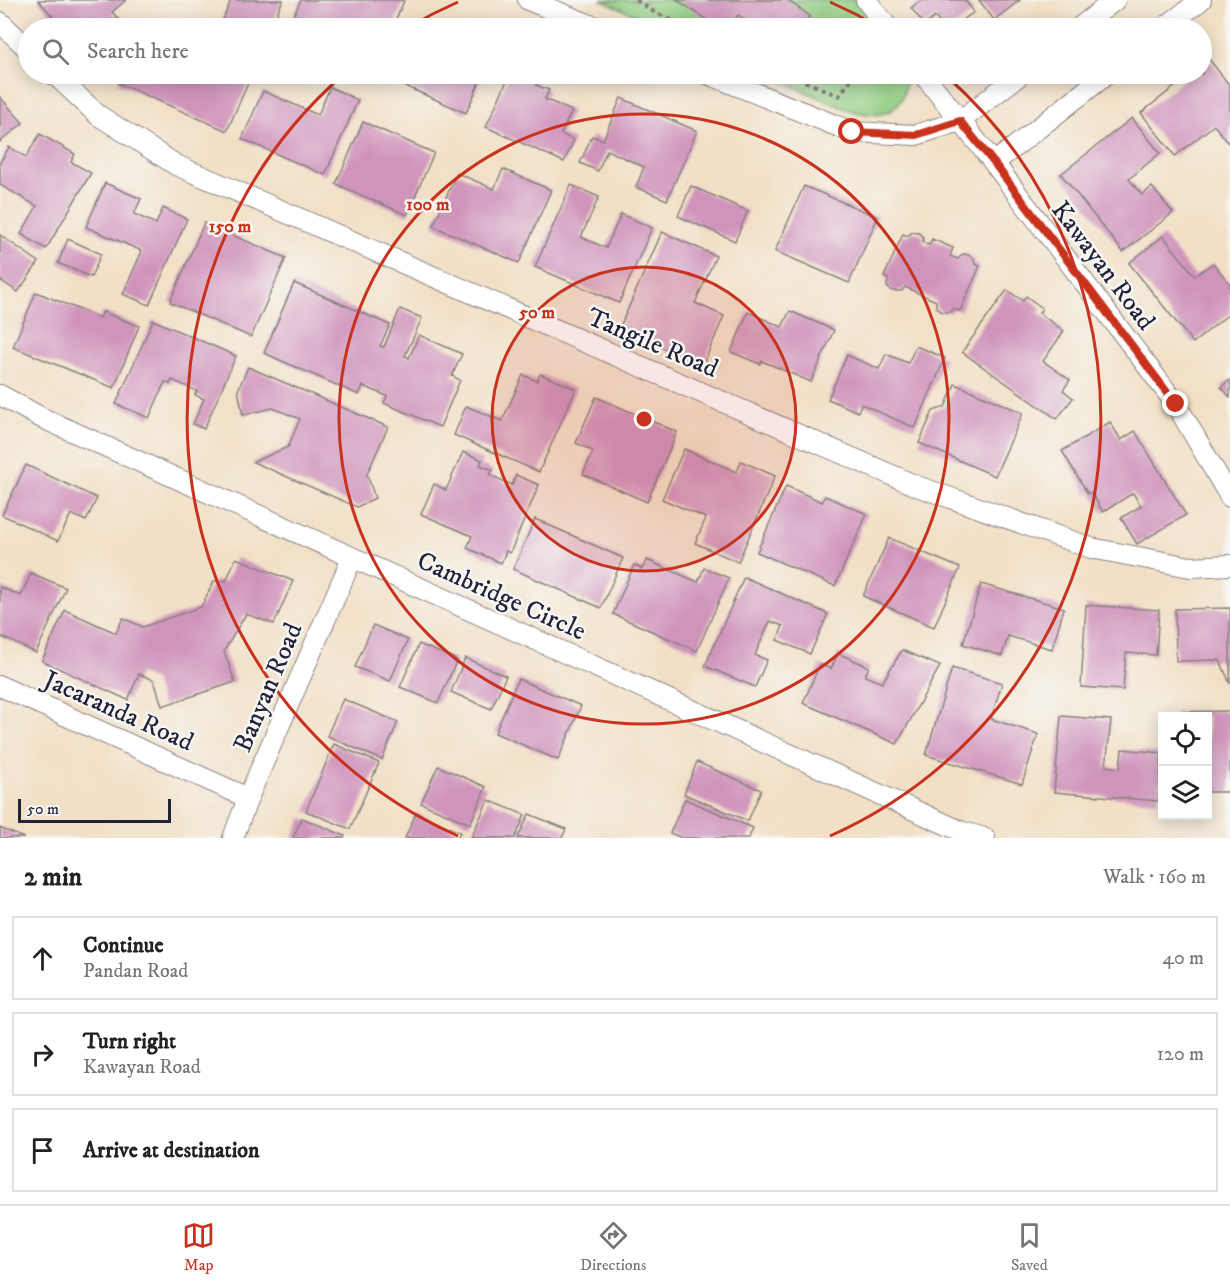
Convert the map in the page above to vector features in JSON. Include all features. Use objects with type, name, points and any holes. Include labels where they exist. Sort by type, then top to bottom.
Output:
[{"type":"street","points":[[528,0],[573,18]]},
{"type":"street","points":[[866,0],[880,18]]},
{"type":"street","points":[[1092,18],[1115,0]]},
{"type":"street","points":[[1177,18],[1201,0]]},
{"type":"street","points":[[0,22],[18,39]]},
{"type":"street","name":"Tangile Road","points":[[65,84],[98,115],[176,165],[917,486],[1091,548],[1190,567],[1230,565]]},
{"type":"street","points":[[733,84],[852,132],[916,135],[960,121],[1008,84]]},
{"type":"street","name":"Kawayan Road","points":[[931,84],[994,163],[1176,404],[1230,497]]},
{"type":"street","points":[[994,163],[1094,84]]},
{"type":"street","name":"Cambridge Circle","points":[[0,394],[40,417],[352,558],[963,832],[985,838]]},
{"type":"street","name":"Banyan Road","points":[[233,838],[248,798],[352,558]]},
{"type":"street","name":"Jacaranda Road","points":[[0,686],[248,798]]},
{"type":"path","points":[[636,0],[668,18]]},
{"type":"path","points":[[812,84],[839,96],[848,84]]},
{"type":"green space","points":[[601,0],[859,0],[874,18],[642,18]]},
{"type":"green space","points":[[789,84],[905,84],[904,93],[897,106],[886,113],[874,115],[845,108]]},
{"type":"building","points":[[38,0],[126,0],[112,12],[118,18],[54,18]]},
{"type":"building","points":[[231,0],[283,0],[275,18],[223,18]]},
{"type":"building","points":[[301,0],[404,1],[396,18],[292,18]]},
{"type":"building","points":[[677,0],[787,0],[810,16],[808,18],[742,18],[738,15],[736,18],[704,18]]},
{"type":"building","points":[[922,0],[965,0],[974,12],[965,18],[919,18],[911,8]]},
{"type":"building","points":[[979,0],[1020,0],[997,18],[992,18]]},
{"type":"building","points":[[1212,63],[1230,86],[1230,145],[1214,125],[1175,156],[1141,113],[1178,84],[1212,84]]},
{"type":"building","points":[[120,84],[248,84],[227,131]]},
{"type":"building","points":[[400,84],[479,84],[466,113]]},
{"type":"building","points":[[505,84],[537,84],[549,90],[545,99],[572,111],[561,134],[574,140],[564,162],[486,127]]},
{"type":"building","points":[[330,87],[358,100],[325,175],[242,139],[263,91],[318,115]]},
{"type":"building","points":[[0,97],[23,123],[0,142]]},
{"type":"building","points":[[621,98],[697,131],[667,200],[636,187],[644,167],[607,150],[598,171],[580,163],[592,136],[603,140]]},
{"type":"building","points":[[1132,118],[1160,153],[1129,179],[1142,195],[1152,187],[1173,213],[1123,252],[1061,174]]},
{"type":"building","points":[[363,122],[434,153],[407,215],[336,184]]},
{"type":"building","points":[[40,134],[75,154],[71,162],[91,173],[46,249],[21,234],[37,206],[0,185],[0,162],[9,147],[26,157]]},
{"type":"building","points":[[503,169],[551,190],[519,263],[433,226],[457,173],[494,189]]},
{"type":"building","points":[[105,183],[141,199],[134,214],[156,224],[163,208],[187,219],[149,305],[123,294],[142,251],[86,227]]},
{"type":"building","points":[[571,185],[599,197],[581,237],[606,248],[621,214],[652,228],[619,303],[535,267]]},
{"type":"building","points":[[691,186],[748,211],[735,241],[678,216]]},
{"type":"building","points":[[804,186],[878,217],[849,283],[775,251]]},
{"type":"building","points":[[204,223],[286,258],[251,337],[170,302]]},
{"type":"building","points":[[662,232],[716,256],[695,303],[724,316],[703,365],[619,329]]},
{"type":"building","points":[[912,232],[919,233],[923,237],[923,243],[929,245],[932,239],[953,248],[950,256],[958,259],[963,254],[969,255],[974,259],[975,264],[980,266],[960,311],[953,309],[951,312],[942,312],[936,307],[936,301],[905,287],[902,291],[892,291],[887,287],[888,279],[884,277],[903,234],[908,236]]},
{"type":"building","points":[[0,235],[39,262],[18,292],[0,280]]},
{"type":"building","points":[[1163,236],[1195,276],[1213,263],[1230,284],[1230,313],[1193,343],[1129,263]]},
{"type":"building","points":[[68,239],[101,254],[91,277],[58,263]]},
{"type":"building","points":[[294,283],[390,325],[380,346],[384,347],[400,309],[422,318],[405,356],[409,358],[419,335],[462,354],[452,376],[460,380],[440,427],[384,403],[387,396],[363,386],[359,395],[264,353]]},
{"type":"building","points":[[1007,290],[1023,301],[1026,296],[1042,308],[1039,313],[1064,331],[1043,361],[1070,380],[1063,390],[1073,398],[1057,419],[962,352]]},
{"type":"building","points":[[36,292],[100,318],[103,312],[139,326],[114,388],[13,347]]},
{"type":"building","points":[[790,311],[834,330],[811,382],[762,361],[760,364],[731,352],[748,312],[782,327]]},
{"type":"building","points":[[153,320],[236,356],[204,429],[193,424],[204,399],[195,395],[197,391],[172,380],[170,384],[165,382],[149,418],[116,404]]},
{"type":"building","points":[[916,346],[945,358],[915,428],[861,404],[858,412],[828,399],[847,355],[879,369],[886,354],[908,363]]},
{"type":"building","points":[[248,367],[388,427],[367,474],[375,498],[357,507],[253,462],[288,447],[300,419],[273,408],[243,415],[238,390]]},
{"type":"building","points":[[540,374],[576,389],[539,472],[454,435],[466,406],[502,421],[523,375],[537,381]]},
{"type":"building","points":[[1230,380],[1230,397],[1221,387]]},
{"type":"building","points":[[955,384],[1023,413],[995,476],[919,443],[933,411],[945,407]]},
{"type":"building","points":[[596,397],[677,432],[647,502],[583,474],[593,451],[576,443]]},
{"type":"building","points":[[1110,422],[1121,440],[1135,431],[1186,515],[1137,544],[1121,518],[1141,506],[1133,493],[1103,512],[1091,492],[1088,494],[1062,451]]},
{"type":"building","points":[[684,449],[737,472],[741,461],[775,476],[738,562],[695,543],[706,518],[662,499]]},
{"type":"building","points":[[463,452],[482,460],[480,465],[493,470],[490,475],[512,485],[516,475],[539,485],[510,553],[506,551],[501,563],[467,548],[472,536],[421,514],[434,484],[446,490]]},
{"type":"building","points":[[26,465],[97,498],[86,521],[71,514],[58,541],[2,515]]},
{"type":"building","points":[[786,486],[822,502],[825,496],[867,514],[835,586],[757,552]]},
{"type":"building","points":[[535,519],[623,558],[601,608],[513,569]]},
{"type":"building","points":[[889,538],[960,568],[934,627],[863,596]]},
{"type":"building","points":[[236,558],[293,581],[274,624],[246,614],[224,651],[235,682],[162,706],[154,680],[139,674],[128,700],[42,661],[65,610],[116,633],[123,618],[143,627],[201,607],[214,581],[226,581]]},
{"type":"building","points":[[647,560],[698,582],[704,568],[729,578],[697,651],[613,614],[634,565],[642,569]]},
{"type":"building","points":[[31,573],[66,588],[36,653],[0,636],[0,587],[21,596]]},
{"type":"building","points":[[744,577],[828,614],[810,654],[777,640],[783,626],[770,621],[755,655],[767,660],[755,687],[705,666]]},
{"type":"building","points":[[981,584],[1064,608],[1052,649],[1008,636],[1002,656],[963,644]]},
{"type":"building","points":[[1086,605],[1159,610],[1156,655],[1126,653],[1123,690],[1081,687]]},
{"type":"building","points":[[1230,608],[1230,684],[1220,660],[1176,661],[1175,609]]},
{"type":"building","points":[[373,625],[408,640],[390,681],[355,667]]},
{"type":"building","points":[[419,644],[457,660],[438,703],[400,687]]},
{"type":"building","points":[[902,650],[940,666],[897,744],[803,703],[820,664],[831,669],[838,653],[869,667],[865,676],[882,683]]},
{"type":"building","points":[[465,658],[506,676],[491,709],[451,692]]},
{"type":"building","points":[[952,668],[1002,683],[991,719],[1038,734],[1022,784],[926,755]]},
{"type":"building","points":[[518,679],[581,706],[558,760],[495,733]]},
{"type":"building","points":[[343,699],[398,722],[382,760],[327,736]]},
{"type":"building","points":[[1230,711],[1230,792],[1212,792],[1212,712],[1175,712]]},
{"type":"building","points":[[1061,716],[1111,720],[1106,766],[1120,768],[1122,749],[1158,753],[1158,801],[1054,792]]},
{"type":"building","points":[[334,744],[379,763],[350,829],[306,811]]},
{"type":"building","points":[[697,762],[761,790],[748,821],[684,794]]},
{"type":"building","points":[[438,766],[486,787],[470,824],[421,803]]},
{"type":"building","points":[[685,799],[753,828],[749,838],[682,838],[670,833]]},
{"type":"building","points":[[488,800],[525,815],[515,838],[471,838]]},
{"type":"building","points":[[416,813],[460,832],[457,838],[405,838]]},
{"type":"building","points":[[529,814],[566,829],[562,838],[518,838]]},
{"type":"building","points":[[302,818],[345,836],[344,838],[293,838]]},
{"type":"building","points":[[0,828],[24,838],[0,838]]},
{"type":"route","points":[[852,132],[916,135],[960,121],[1176,404]]}]
